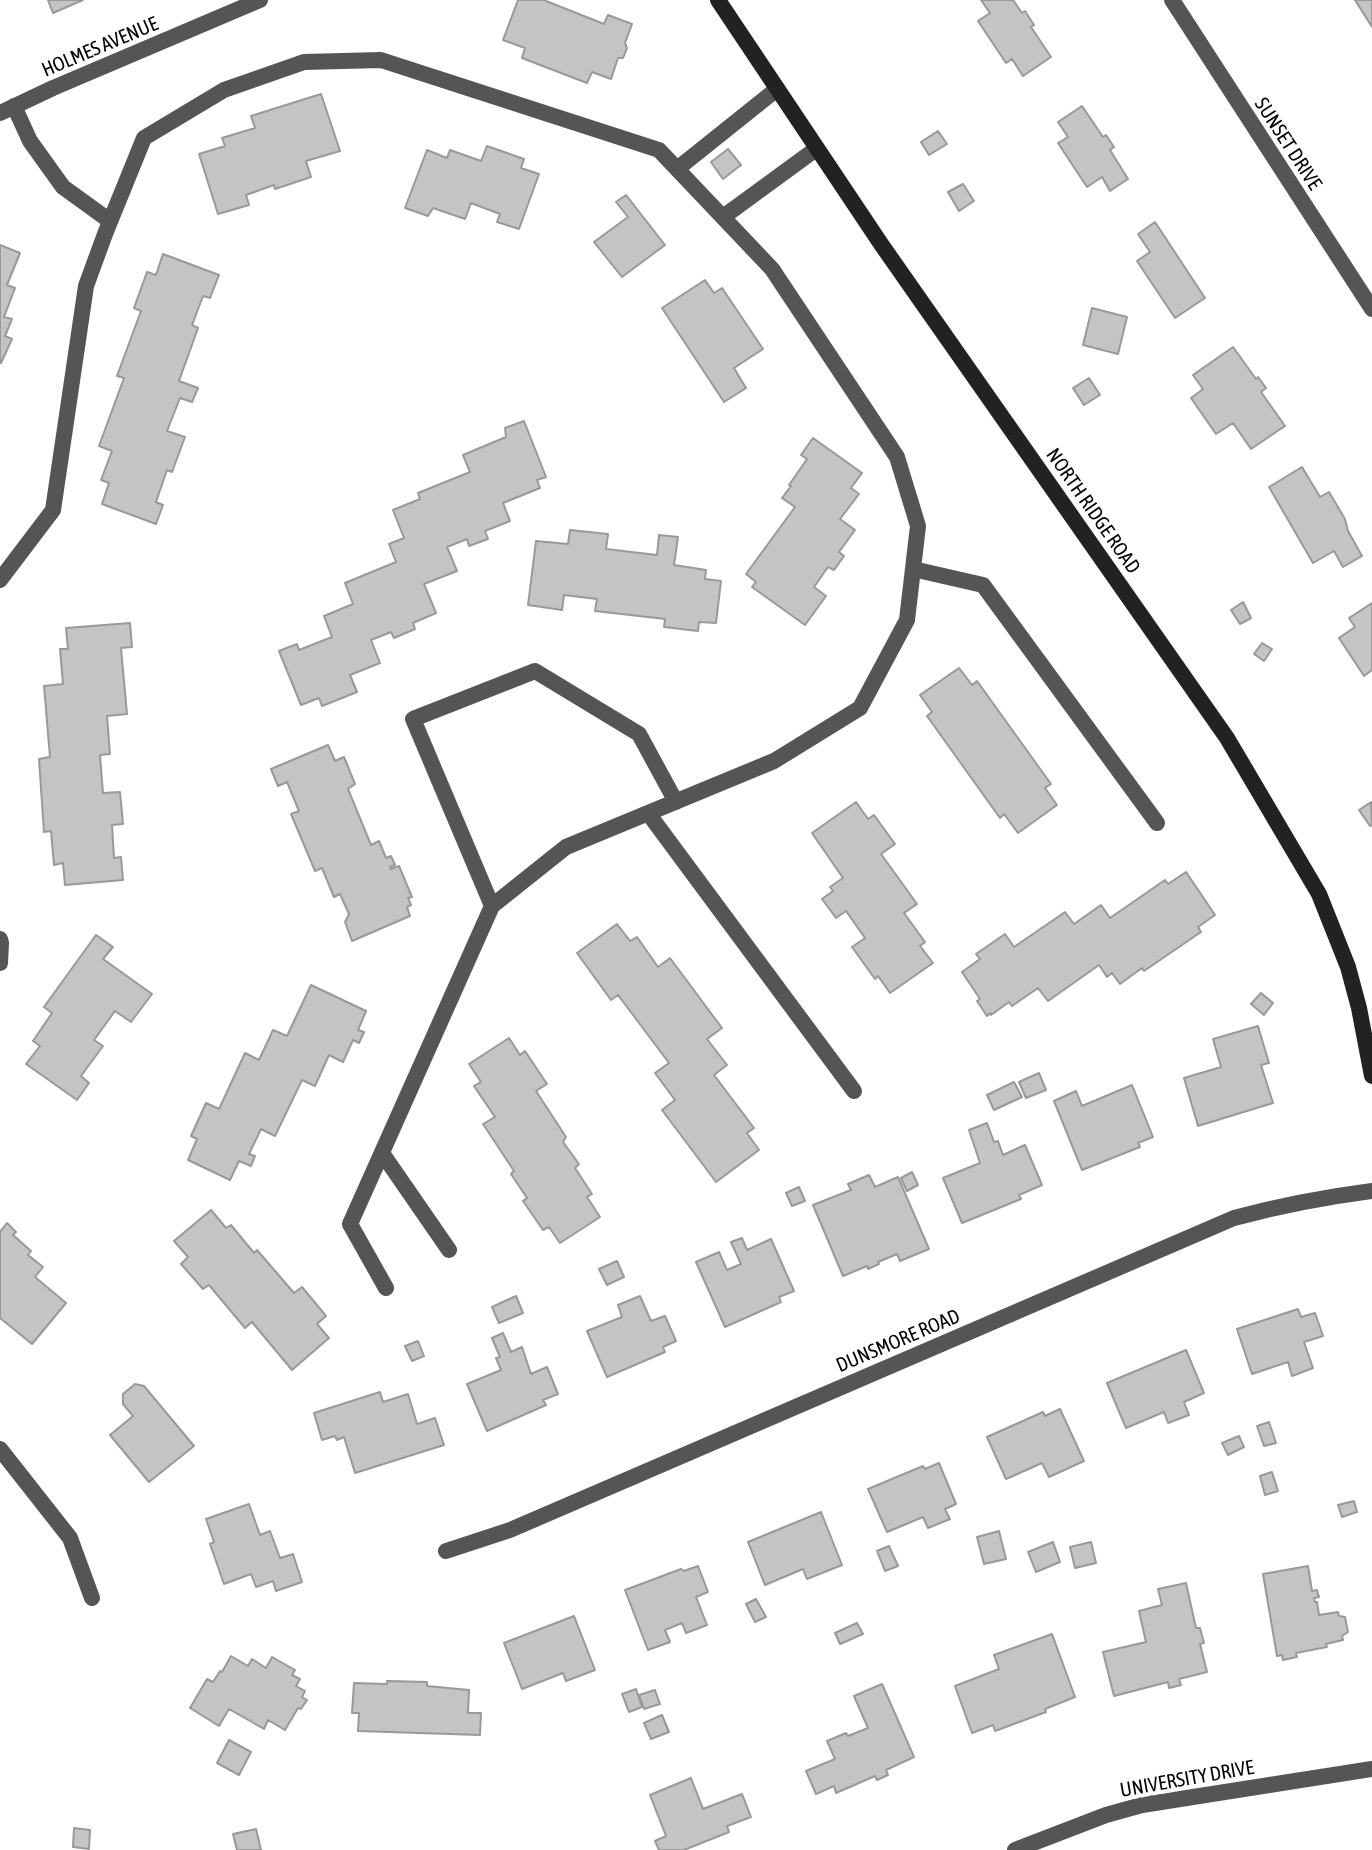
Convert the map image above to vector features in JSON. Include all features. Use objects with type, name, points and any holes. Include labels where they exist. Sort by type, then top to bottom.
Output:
[{"type":"main road","name":"NORTH RIDGE ROAD","points":[[718,0],[816,149],[1227,738],[1279,823],[1319,894],[1348,967],[1372,1076]]},
{"type":"street","name":"HOLMES AVENUE","points":[[7,110],[260,0]]},
{"type":"street","name":"SUNSET DRIVE","points":[[1172,0],[1372,309]]},
{"type":"street","points":[[0,580],[53,510],[86,286],[144,138],[224,90],[304,62],[381,60],[659,150],[772,269],[897,457],[918,526],[907,620],[860,708],[774,761],[566,847],[492,906],[350,1224],[386,1288]]},
{"type":"street","points":[[677,169],[777,89]]},
{"type":"street","points":[[7,110],[63,187],[110,221]]},
{"type":"street","points":[[723,217],[816,149]]},
{"type":"street","points":[[913,569],[983,585],[1157,823]]},
{"type":"street","points":[[492,906],[413,719],[535,671],[639,734],[676,802]]},
{"type":"street","points":[[648,813],[854,1091]]},
{"type":"street","points":[[0,939],[0,963]]},
{"type":"street","points":[[382,1153],[449,1250]]},
{"type":"street","name":"DUNSMORE ROAD","points":[[446,1551],[510,1530],[1234,1218],[1372,1191]]},
{"type":"street","points":[[0,1449],[70,1538],[92,1598]]},
{"type":"street","name":"UNIVERSITY DRIVE","points":[[1015,1850],[1106,1815],[1142,1805],[1372,1769]]},
{"type":"building","points":[[48,0],[83,0],[53,13]]},
{"type":"building","points":[[518,0],[546,0],[604,24],[608,15],[632,24],[625,43],[627,48],[623,58],[618,58],[611,79],[592,72],[587,83],[522,58],[525,48],[503,40]]},
{"type":"building","points":[[981,0],[1013,0],[1022,13],[1025,11],[1034,25],[1031,27],[1051,57],[1023,76],[1012,59],[1006,63],[978,21],[990,13]]},
{"type":"building","points":[[1355,0],[1372,0],[1372,27]]},
{"type":"building","points":[[321,94],[340,151],[306,161],[311,177],[246,195],[249,205],[218,214],[199,154],[225,146],[222,138],[255,128],[251,116]]},
{"type":"building","points":[[1082,106],[1103,137],[1106,135],[1114,147],[1110,150],[1128,179],[1110,191],[1102,177],[1087,187],[1058,143],[1068,137],[1058,122]]},
{"type":"building","points":[[938,131],[947,144],[929,155],[921,142]]},
{"type":"building","points":[[487,146],[524,159],[521,168],[539,174],[519,229],[497,222],[500,214],[471,203],[465,219],[433,208],[428,216],[405,208],[427,150],[447,158],[450,150],[481,161]]},
{"type":"building","points":[[728,149],[741,165],[723,179],[711,162]]},
{"type":"building","points":[[963,184],[974,201],[959,211],[948,192]]},
{"type":"building","points":[[626,195],[665,245],[622,277],[594,242],[628,217],[616,202]]},
{"type":"building","points":[[1155,222],[1205,298],[1175,318],[1137,261],[1150,252],[1138,234]]},
{"type":"building","points":[[0,245],[20,253],[7,285],[15,288],[4,317],[12,319],[5,336],[12,339],[1,363],[0,363]]},
{"type":"building","points":[[163,254],[219,275],[210,298],[203,296],[192,325],[198,328],[179,381],[198,388],[192,402],[180,398],[167,431],[185,437],[172,472],[167,470],[156,502],[163,505],[156,524],[102,504],[109,483],[101,480],[112,451],[99,446],[124,378],[117,376],[141,311],[134,308],[147,272],[156,275]]},
{"type":"building","points":[[705,280],[714,293],[722,288],[763,349],[734,368],[746,388],[724,402],[662,308]]},
{"type":"building","points":[[1092,308],[1127,317],[1118,354],[1083,345]]},
{"type":"building","points":[[1233,347],[1266,388],[1261,392],[1285,426],[1251,449],[1233,423],[1216,434],[1191,398],[1203,389],[1193,375]]},
{"type":"building","points":[[1089,378],[1100,395],[1084,405],[1073,388]]},
{"type":"building","points":[[524,421],[546,477],[537,480],[540,488],[503,503],[510,521],[485,531],[488,539],[469,546],[467,539],[447,547],[457,571],[424,584],[436,613],[413,623],[415,629],[394,638],[391,632],[371,640],[380,663],[350,675],[357,692],[322,706],[319,698],[301,705],[279,651],[297,644],[299,650],[332,637],[324,616],[353,604],[345,583],[396,562],[389,544],[404,538],[393,510],[420,499],[418,493],[470,472],[463,455],[506,437],[505,428]]},
{"type":"building","points":[[813,438],[862,473],[851,488],[859,494],[840,519],[855,530],[839,552],[844,556],[834,570],[828,567],[814,587],[826,596],[805,625],[752,587],[756,582],[746,574],[795,507],[782,498],[807,459],[801,455]]},
{"type":"building","points":[[1302,467],[1320,497],[1329,492],[1362,556],[1343,567],[1334,551],[1313,563],[1269,487]]},
{"type":"building","points":[[570,530],[608,534],[606,549],[657,555],[659,535],[678,537],[674,565],[706,570],[705,579],[721,581],[716,623],[699,622],[698,631],[664,627],[665,619],[595,611],[597,599],[564,595],[562,610],[528,605],[536,541],[568,544]]},
{"type":"building","points":[[1243,602],[1251,618],[1240,624],[1231,610]]},
{"type":"building","points":[[1372,603],[1372,670],[1364,676],[1339,638],[1355,627],[1349,618]]},
{"type":"building","points":[[130,623],[132,647],[121,648],[127,714],[107,716],[110,754],[100,755],[103,793],[120,792],[123,824],[112,825],[114,858],[121,857],[123,880],[65,885],[63,863],[54,865],[51,831],[44,832],[39,759],[50,757],[44,686],[63,684],[60,649],[68,649],[66,628]]},
{"type":"building","points":[[1262,643],[1272,649],[1264,661],[1254,654]]},
{"type":"building","points":[[959,668],[972,685],[977,681],[1051,784],[1045,788],[1057,805],[1018,833],[1004,814],[1000,818],[927,716],[932,712],[920,695]]},
{"type":"building","points":[[328,745],[335,761],[344,757],[355,784],[348,789],[371,845],[379,841],[386,858],[391,856],[395,865],[391,869],[399,866],[412,897],[408,898],[411,905],[407,907],[410,916],[352,941],[345,922],[349,914],[340,894],[334,897],[322,868],[315,871],[291,814],[299,811],[287,782],[278,786],[271,769]]},
{"type":"building","points":[[856,802],[868,819],[874,815],[895,844],[881,854],[917,904],[904,913],[925,942],[920,946],[933,963],[890,993],[878,976],[875,979],[852,947],[865,938],[846,911],[836,918],[822,899],[833,891],[830,887],[843,878],[812,833]]},
{"type":"building","points":[[1371,802],[1372,825],[1370,826],[1359,810]]},
{"type":"building","points":[[1186,872],[1215,915],[1198,927],[1201,932],[1120,984],[1112,973],[1107,977],[1099,965],[1048,1001],[1038,988],[1012,1006],[1009,1002],[987,1016],[962,972],[980,959],[976,954],[1005,934],[1014,947],[1065,912],[1074,924],[1101,905],[1110,918],[1165,880],[1168,884]]},
{"type":"building","points":[[617,924],[630,941],[637,937],[658,967],[670,958],[722,1028],[707,1039],[727,1065],[714,1075],[754,1128],[747,1133],[759,1150],[716,1182],[662,1110],[675,1100],[655,1073],[669,1063],[618,995],[611,1000],[577,953]]},
{"type":"building","points":[[96,935],[113,947],[103,959],[152,994],[131,1022],[115,1011],[94,1040],[103,1046],[81,1076],[89,1083],[77,1100],[26,1064],[40,1046],[33,1041],[52,1013],[44,1007]]},
{"type":"building","points":[[311,985],[366,1011],[358,1030],[364,1032],[359,1043],[353,1040],[343,1062],[329,1055],[315,1086],[302,1080],[275,1136],[261,1129],[249,1154],[255,1156],[251,1166],[239,1161],[230,1180],[188,1160],[197,1139],[191,1136],[206,1103],[219,1109],[245,1053],[259,1060],[273,1030],[287,1036]]},
{"type":"building","points":[[1261,993],[1273,1003],[1264,1015],[1251,1004]]},
{"type":"building","points":[[1258,1026],[1269,1063],[1261,1065],[1273,1103],[1198,1126],[1184,1078],[1221,1067],[1213,1039]]},
{"type":"building","points":[[509,1038],[520,1055],[525,1051],[547,1084],[536,1091],[566,1137],[563,1142],[579,1164],[575,1168],[592,1194],[587,1197],[600,1217],[560,1243],[549,1227],[543,1230],[523,1201],[527,1198],[511,1174],[514,1171],[483,1124],[495,1117],[474,1086],[481,1082],[469,1064]]},
{"type":"building","points":[[1039,1073],[1046,1090],[1026,1098],[1019,1082]]},
{"type":"building","points":[[1014,1082],[1022,1097],[994,1110],[987,1095]]},
{"type":"building","points":[[1132,1085],[1153,1137],[1138,1143],[1140,1147],[1082,1170],[1054,1101],[1076,1091],[1082,1106]]},
{"type":"building","points":[[987,1123],[1003,1155],[1025,1145],[1042,1185],[1019,1195],[1021,1199],[962,1223],[943,1178],[980,1163],[969,1130]]},
{"type":"building","points":[[912,1172],[918,1185],[907,1191],[901,1178]]},
{"type":"building","points":[[869,1175],[875,1187],[898,1177],[929,1249],[900,1261],[897,1254],[868,1269],[867,1266],[843,1276],[813,1205],[851,1190],[848,1184]]},
{"type":"building","points":[[799,1187],[805,1201],[792,1206],[786,1193]]},
{"type":"building","points":[[211,1210],[226,1228],[231,1225],[254,1253],[257,1250],[294,1293],[302,1287],[326,1316],[317,1324],[329,1338],[292,1370],[252,1322],[245,1328],[209,1285],[203,1289],[181,1264],[188,1257],[174,1241]]},
{"type":"building","points":[[7,1223],[16,1232],[13,1235],[31,1251],[28,1255],[43,1267],[35,1277],[66,1303],[32,1344],[0,1318],[0,1232]]},
{"type":"building","points":[[742,1238],[747,1250],[771,1239],[794,1291],[779,1297],[781,1302],[725,1327],[696,1262],[719,1252],[727,1270],[741,1264],[731,1242]]},
{"type":"building","points":[[617,1261],[624,1277],[607,1285],[599,1269]]},
{"type":"building","points":[[516,1296],[523,1313],[499,1323],[492,1307]]},
{"type":"building","points":[[640,1296],[651,1321],[665,1316],[676,1341],[663,1347],[665,1352],[607,1377],[587,1331],[622,1317],[618,1305]]},
{"type":"building","points":[[1298,1309],[1301,1317],[1315,1313],[1323,1336],[1304,1342],[1313,1368],[1292,1376],[1288,1362],[1252,1374],[1237,1329]]},
{"type":"building","points":[[503,1333],[511,1352],[522,1347],[531,1374],[547,1367],[558,1394],[543,1400],[546,1405],[487,1431],[467,1384],[501,1370],[496,1358],[500,1357],[492,1338]]},
{"type":"building","points":[[418,1341],[424,1356],[412,1361],[405,1346]]},
{"type":"building","points":[[1186,1350],[1204,1393],[1184,1402],[1189,1415],[1168,1423],[1164,1412],[1126,1428],[1107,1383]]},
{"type":"building","points":[[135,1384],[144,1386],[194,1446],[149,1482],[110,1435],[133,1416],[123,1404],[123,1394]]},
{"type":"building","points":[[380,1392],[383,1402],[408,1394],[417,1424],[435,1418],[444,1445],[355,1473],[344,1437],[322,1440],[314,1413]]},
{"type":"building","points":[[1060,1409],[1084,1461],[1049,1477],[1042,1463],[1006,1479],[987,1437],[1043,1412],[1045,1416]]},
{"type":"building","points":[[1269,1422],[1276,1443],[1264,1446],[1257,1426]]},
{"type":"building","points":[[1239,1436],[1244,1447],[1228,1455],[1222,1443]]},
{"type":"building","points":[[939,1463],[956,1504],[945,1509],[950,1519],[928,1528],[923,1517],[887,1532],[868,1489],[923,1466],[925,1469]]},
{"type":"building","points":[[1272,1472],[1278,1491],[1265,1495],[1260,1476]]},
{"type":"building","points":[[1354,1501],[1357,1512],[1342,1517],[1338,1505]]},
{"type":"building","points":[[249,1504],[260,1535],[270,1531],[280,1558],[293,1554],[302,1582],[276,1591],[273,1581],[256,1587],[251,1574],[224,1584],[210,1544],[214,1542],[206,1519]]},
{"type":"building","points":[[821,1512],[842,1565],[807,1579],[803,1569],[765,1585],[748,1542]]},
{"type":"building","points":[[999,1531],[1006,1559],[984,1564],[977,1537]]},
{"type":"building","points":[[1053,1542],[1060,1562],[1036,1572],[1028,1552]]},
{"type":"building","points":[[1091,1542],[1096,1563],[1075,1568],[1070,1547]]},
{"type":"building","points":[[889,1546],[898,1566],[885,1571],[877,1551]]},
{"type":"building","points":[[698,1566],[708,1592],[696,1597],[707,1625],[686,1633],[682,1623],[665,1630],[670,1642],[648,1650],[625,1590],[681,1569],[684,1571]]},
{"type":"building","points":[[1308,1566],[1312,1591],[1317,1590],[1319,1597],[1314,1598],[1319,1615],[1338,1612],[1339,1616],[1345,1617],[1348,1632],[1342,1636],[1343,1640],[1326,1644],[1327,1647],[1296,1653],[1297,1657],[1283,1660],[1282,1655],[1277,1656],[1263,1574]]},
{"type":"building","points":[[1186,1583],[1196,1628],[1200,1628],[1204,1643],[1200,1644],[1207,1672],[1179,1679],[1181,1685],[1169,1688],[1168,1682],[1114,1696],[1103,1652],[1146,1642],[1139,1611],[1162,1605],[1158,1589]]},
{"type":"building","points":[[756,1599],[766,1617],[755,1622],[746,1604]]},
{"type":"building","points":[[574,1616],[595,1670],[566,1681],[563,1673],[522,1689],[504,1643]]},
{"type":"building","points":[[857,1623],[863,1634],[840,1644],[835,1633]]},
{"type":"building","points":[[1052,1634],[1075,1697],[1045,1709],[1046,1712],[995,1731],[993,1725],[972,1733],[955,1686],[999,1669],[994,1655]]},
{"type":"building","points":[[231,1656],[248,1666],[252,1659],[266,1668],[272,1657],[295,1670],[292,1675],[300,1679],[296,1686],[305,1691],[302,1697],[307,1700],[301,1709],[298,1708],[285,1730],[268,1720],[264,1729],[229,1709],[219,1726],[190,1708],[207,1679],[213,1682]]},
{"type":"building","points":[[387,1681],[427,1682],[427,1686],[469,1690],[468,1713],[481,1713],[480,1735],[358,1731],[359,1713],[352,1713],[354,1683],[387,1684]]},
{"type":"building","points":[[882,1684],[914,1757],[886,1770],[888,1775],[877,1780],[875,1776],[836,1793],[834,1786],[816,1794],[806,1771],[835,1759],[827,1741],[868,1728],[854,1696]]},
{"type":"building","points":[[636,1689],[642,1707],[629,1712],[622,1694]]},
{"type":"building","points":[[655,1690],[660,1704],[644,1709],[639,1695]]},
{"type":"building","points":[[662,1715],[669,1732],[651,1739],[644,1723]]},
{"type":"building","points":[[229,1740],[251,1752],[239,1775],[217,1763]]},
{"type":"building","points":[[691,1778],[703,1809],[742,1794],[751,1817],[727,1826],[729,1832],[684,1850],[659,1850],[655,1841],[666,1836],[650,1795]]},
{"type":"building","points":[[74,1828],[90,1830],[89,1849],[73,1847]]},
{"type":"building","points":[[256,1829],[261,1850],[237,1850],[233,1834]]}]
